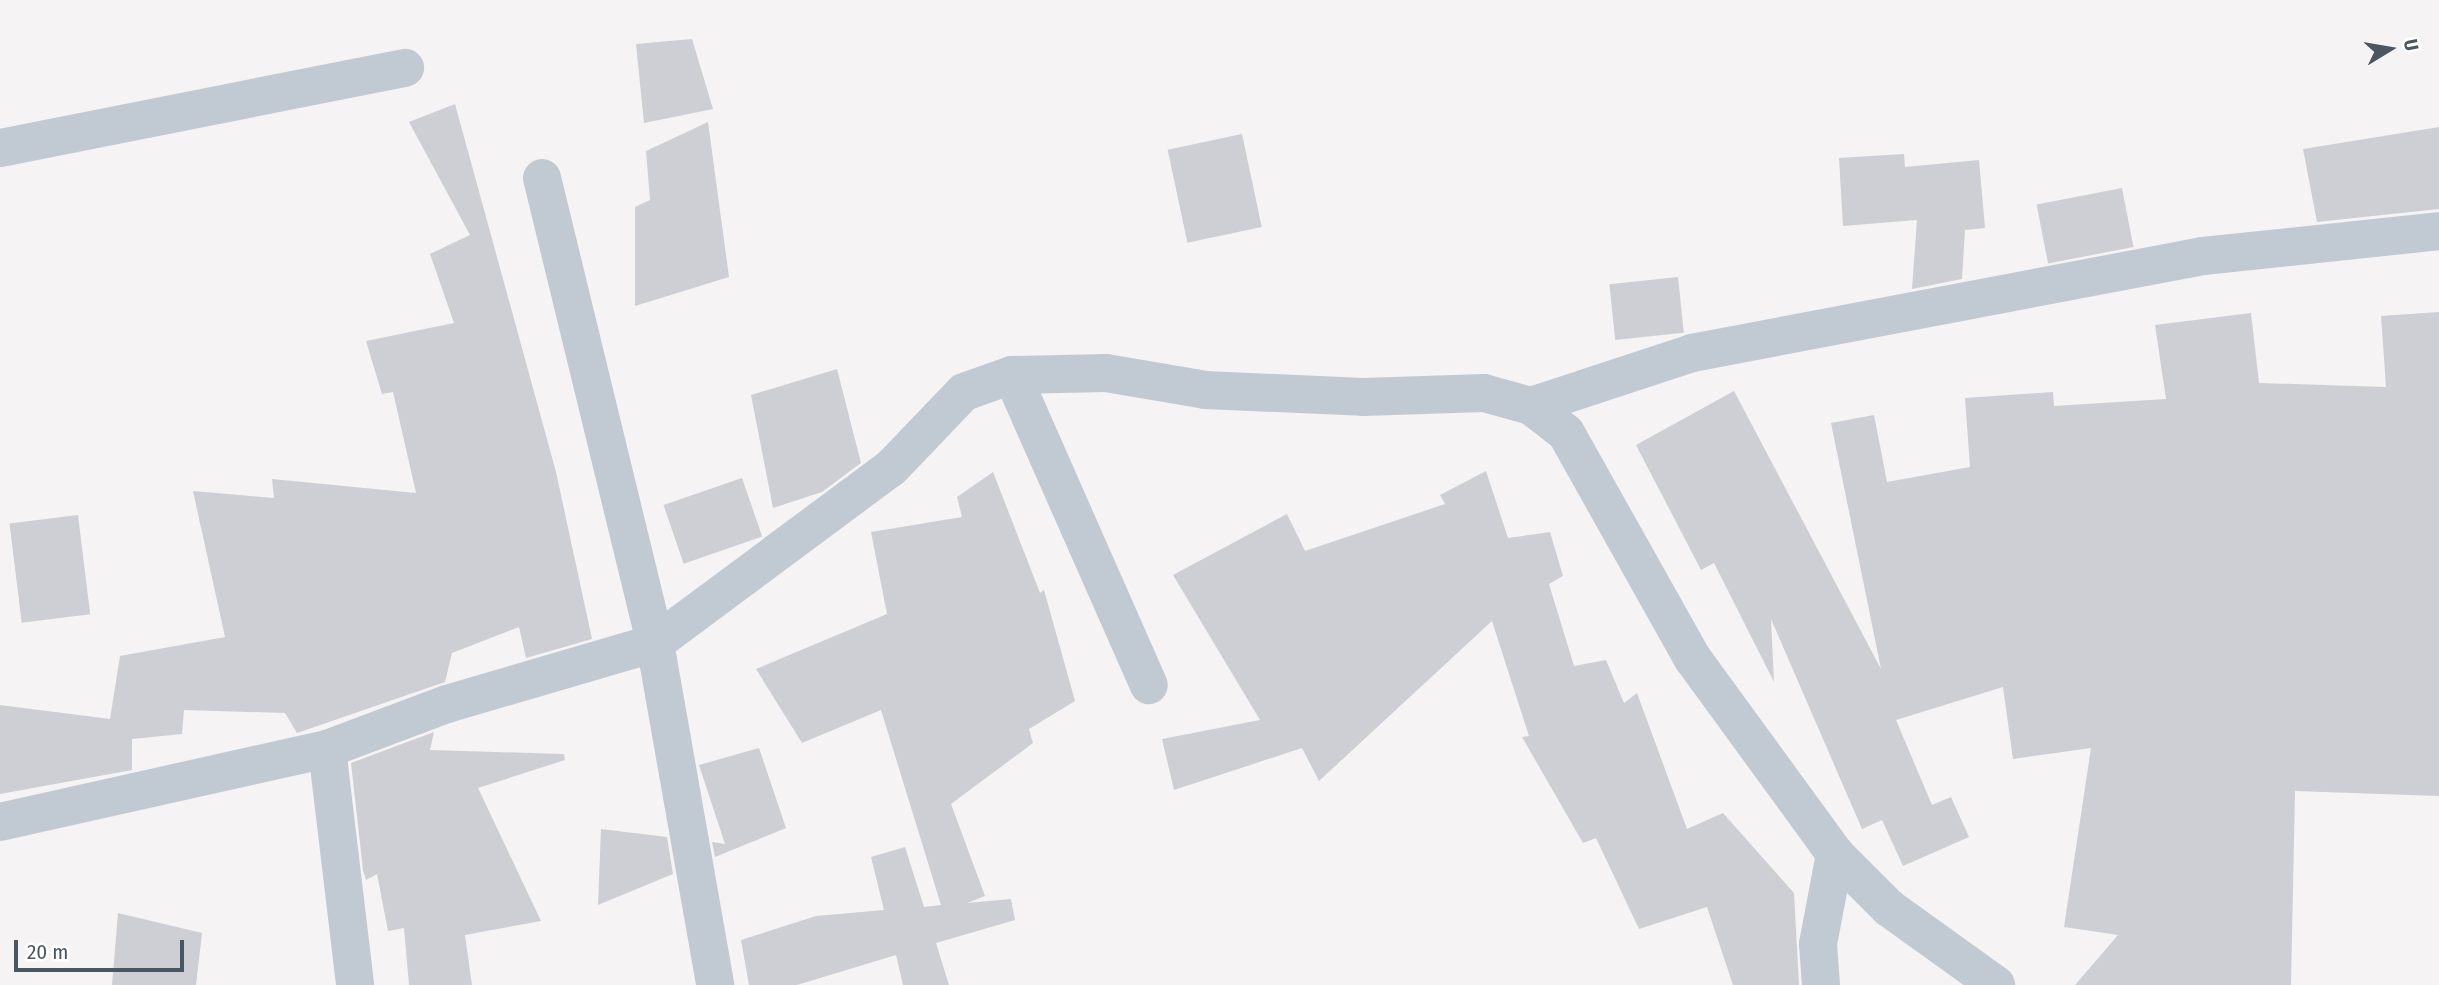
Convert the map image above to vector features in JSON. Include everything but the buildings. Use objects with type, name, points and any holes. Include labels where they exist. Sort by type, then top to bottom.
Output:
[{"type":"street","points":[[0,148],[405,68]]},
{"type":"street","points":[[542,178],[655,643],[715,985]]},
{"type":"street","points":[[1531,406],[1706,350],[2203,256],[2439,231]]},
{"type":"street","points":[[0,822],[327,749],[447,704],[655,643],[891,468],[964,392],[1012,375],[1106,373],[1205,390],[1363,397],[1484,393],[1531,406],[1566,433],[1693,659],[1835,854],[1889,908],[1996,985]]},
{"type":"street","points":[[1012,375],[1149,685]]},
{"type":"street","points":[[327,749],[355,985]]},
{"type":"street","points":[[1821,985],[1818,944],[1835,854]]}]
